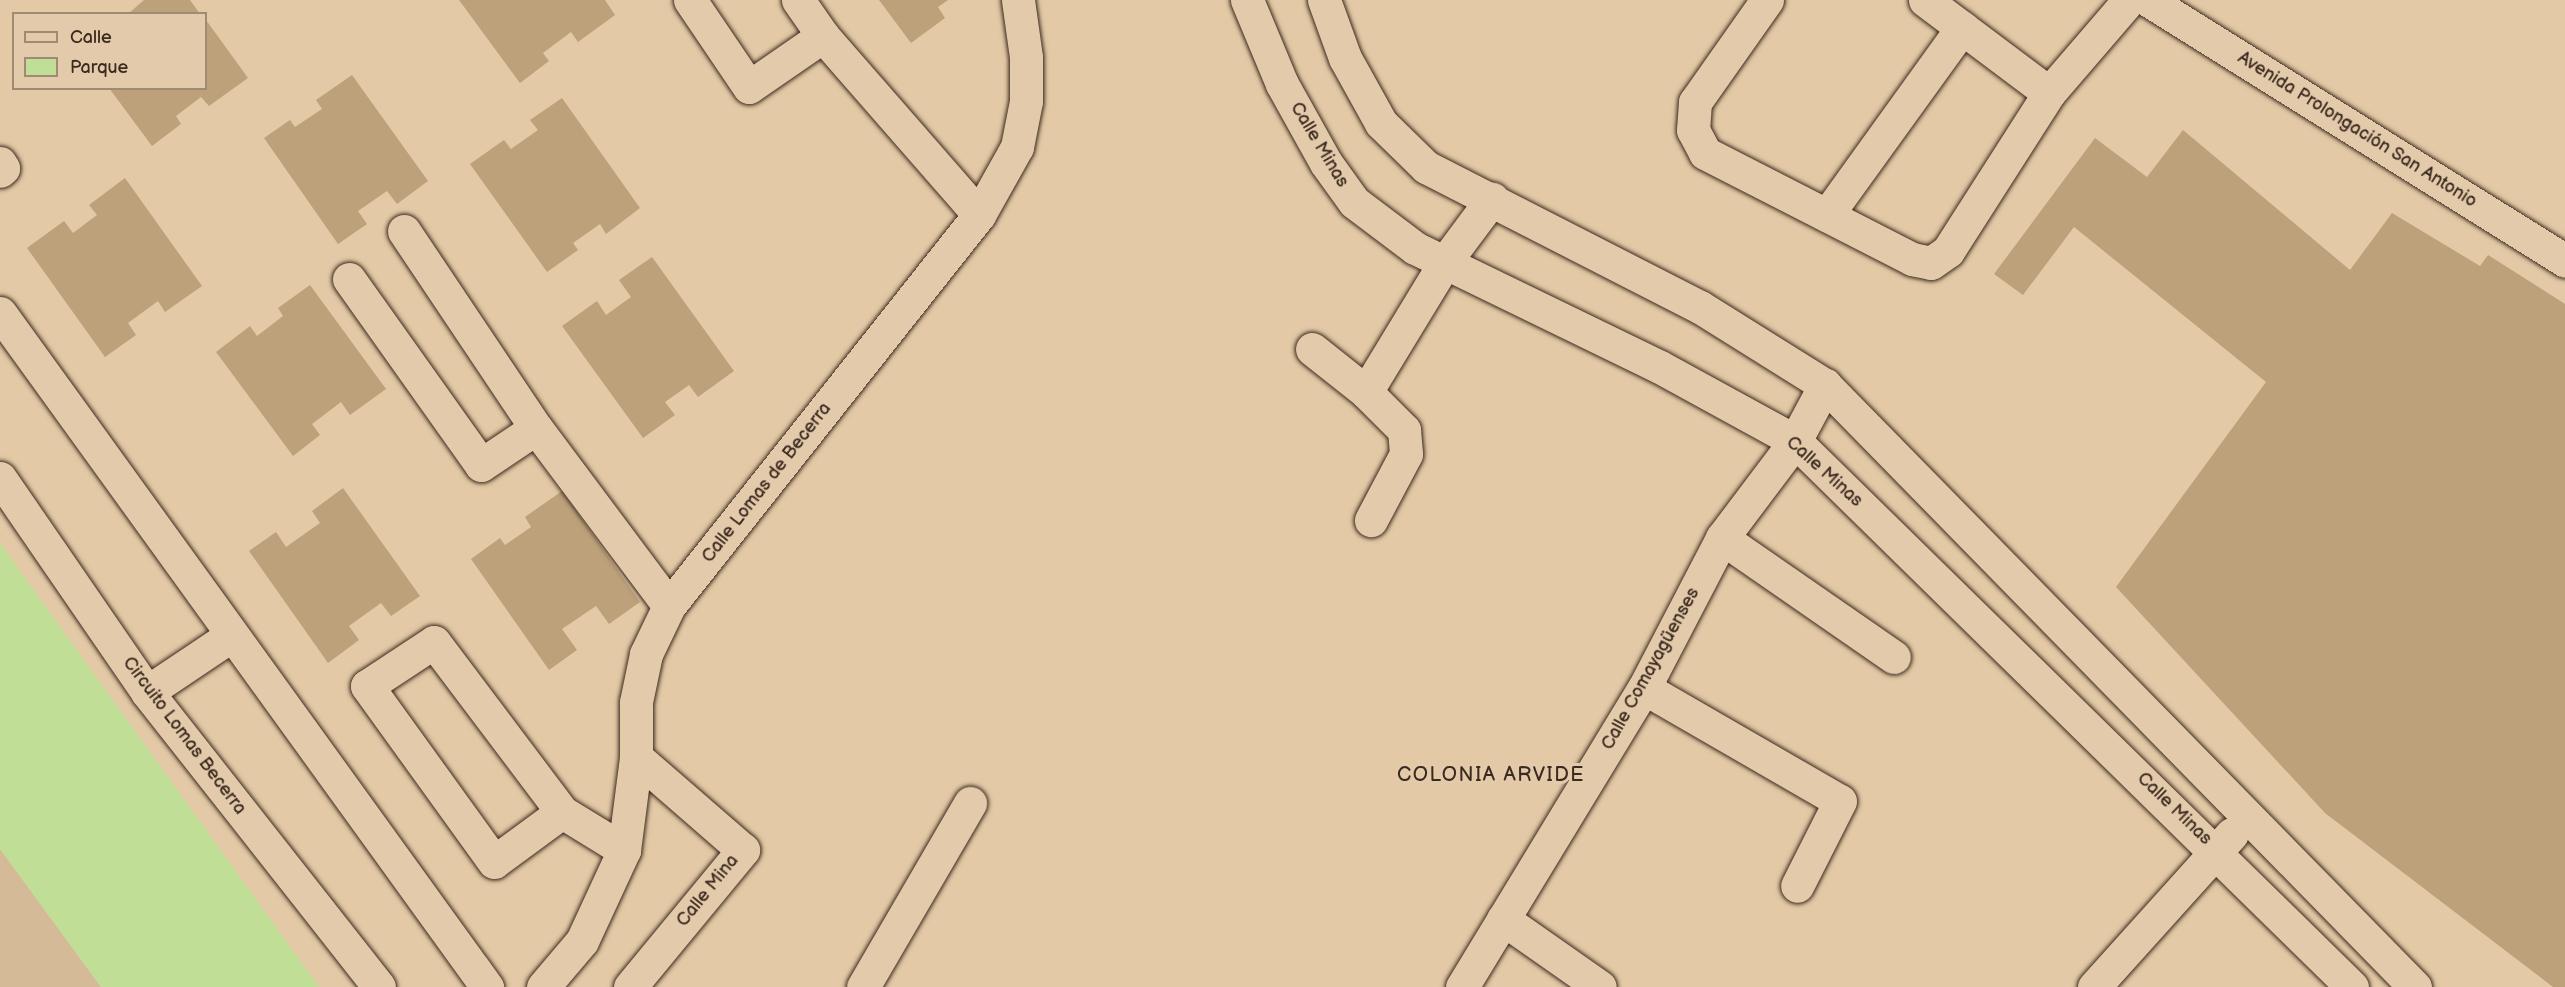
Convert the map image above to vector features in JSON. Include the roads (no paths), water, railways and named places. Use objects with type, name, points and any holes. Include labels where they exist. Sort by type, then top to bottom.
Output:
[{"type":"street","points":[[690,0],[749,87],[824,36]]},
{"type":"street","points":[[798,0],[824,36],[979,215]]},
{"type":"street","name":"Calle Lomas de Becerra","points":[[543,987],[582,940],[624,850],[636,757],[636,702],[646,654],[669,606],[979,215],[1017,147],[1026,101],[1026,57],[1018,0]]},
{"type":"street","name":"Calle Minas","points":[[1247,0],[1282,84],[1326,163],[1354,202],[1384,228],[1445,262],[1660,367],[1795,441],[2217,850],[2352,987]]},
{"type":"street","points":[[1324,0],[1345,58],[1381,123],[1426,167],[1700,307],[1825,385],[2415,987]]},
{"type":"street","points":[[1767,0],[1695,102],[1693,130],[1705,153],[1912,259],[1931,263],[1948,251],[2049,93],[2129,0]]},
{"type":"street","points":[[1925,0],[2049,93]]},
{"type":"street","name":"Avenida Prolongación San Antonio","points":[[2148,0],[2565,261]]},
{"type":"street","points":[[1827,216],[1962,28]]},
{"type":"street","points":[[0,164],[3,168],[0,171]]},
{"type":"street","points":[[1366,392],[1445,262],[1492,200]]},
{"type":"street","points":[[404,231],[536,428],[669,606]]},
{"type":"street","points":[[349,279],[481,465],[536,428]]},
{"type":"street","points":[[0,313],[487,987]]},
{"type":"street","points":[[1312,349],[1366,392],[1404,430],[1408,442],[1406,454],[1371,520]]},
{"type":"street","name":"Calle Comayagüenses","points":[[1462,987],[1644,688],[1722,538],[1795,441],[1825,385]]},
{"type":"street","name":"Circuito Lomas Becerra","points":[[0,478],[147,692],[379,987]]},
{"type":"street","points":[[1722,538],[1894,657]]},
{"type":"street","points":[[147,692],[232,635]]},
{"type":"street","points":[[562,812],[494,862],[366,686],[434,642],[562,812],[624,850]]},
{"type":"street","points":[[1644,688],[1840,801],[1797,886]]},
{"type":"street","name":"Calle Mina","points":[[630,987],[743,850],[636,757]]},
{"type":"street","points":[[863,987],[970,803]]},
{"type":"street","points":[[2094,987],[2248,817]]},
{"type":"street","points":[[1503,920],[1600,987]]},
{"type":"district","name":"COLONIA ARVIDE","points":[[1491,775]]}]
